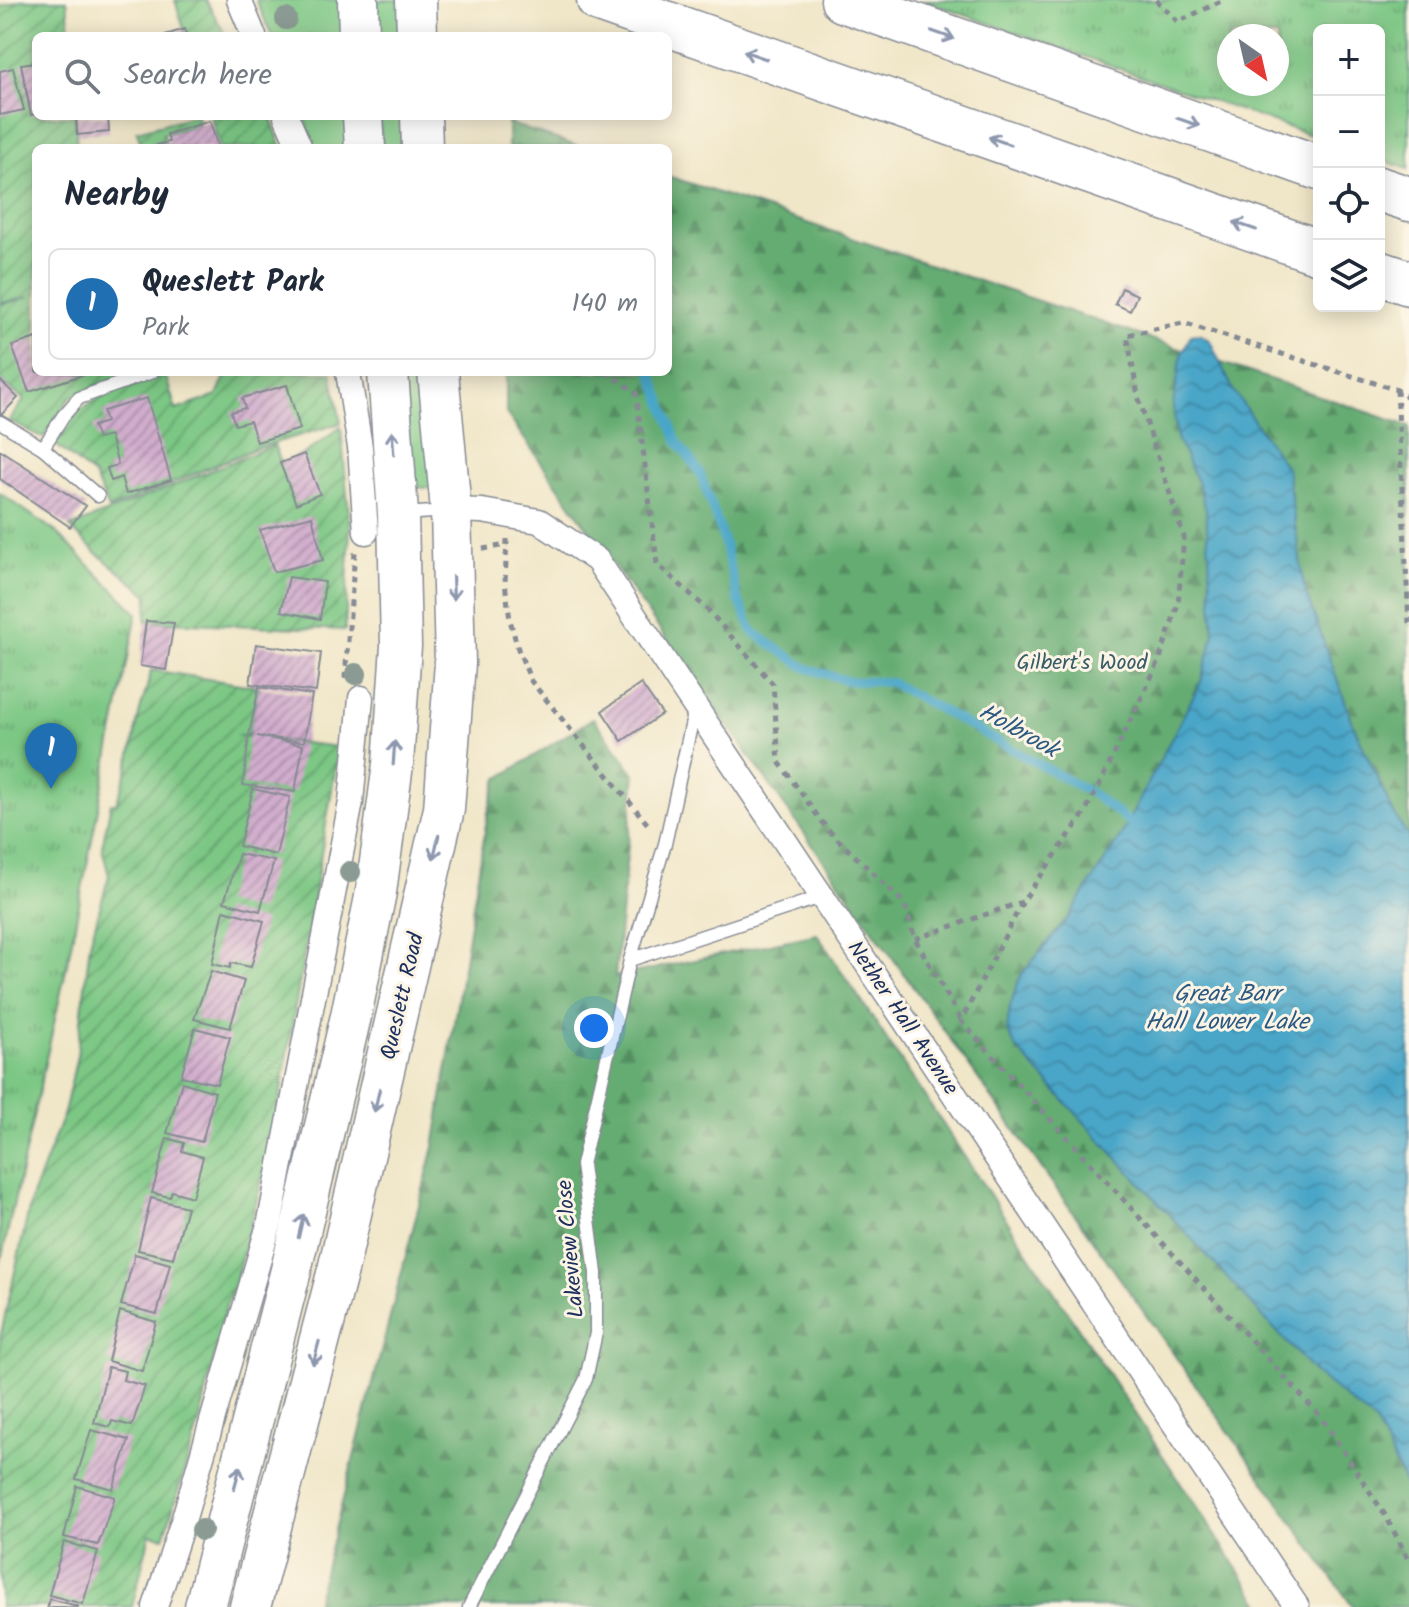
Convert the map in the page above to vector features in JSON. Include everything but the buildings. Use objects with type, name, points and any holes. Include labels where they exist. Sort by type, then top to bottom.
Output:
[{"type":"highway","points":[[358,0],[359,32]]},
{"type":"highway","points":[[416,0],[417,32]]},
{"type":"highway","points":[[599,0],[1313,250]]},
{"type":"highway","points":[[843,0],[1313,166]]},
{"type":"highway","points":[[363,120],[365,144]]},
{"type":"highway","points":[[421,120],[422,144]]},
{"type":"highway","points":[[1385,191],[1409,199]]},
{"type":"highway","points":[[1385,275],[1409,283]]},
{"type":"highway","name":"Queslett Road","points":[[205,1607],[291,1270],[351,1016],[376,892],[393,764],[401,646],[382,523],[388,376]]},
{"type":"highway","name":"Queslett Road","points":[[251,1598],[338,1270],[444,809],[455,663],[451,510],[438,376]]},
{"type":"street","points":[[239,0],[252,32]]},
{"type":"street","points":[[288,120],[298,144]]},
{"type":"street","name":"Queslett Road","points":[[349,376],[360,447],[382,523]]},
{"type":"street","name":"Nether Hall Avenue","points":[[451,510],[482,511],[539,521],[597,560],[1297,1607]]},
{"type":"street","points":[[155,1607],[270,1221],[351,802],[361,698]]},
{"type":"lane","points":[[43,448],[63,416],[79,398],[141,376]]},
{"type":"lane","points":[[0,422],[43,448],[98,496]]},
{"type":"lane","points":[[382,523],[451,510]]},
{"type":"lane","name":"Lakeview Close","points":[[469,1607],[586,1379],[596,1333],[596,1273],[582,1165],[630,960],[665,844],[696,705]]},
{"type":"lane","points":[[630,960],[824,896]]},
{"type":"path","points":[[1156,0],[1178,22],[1223,0]]},
{"type":"path","points":[[961,1021],[1023,901],[1098,788],[1159,661],[1178,604],[1184,537],[1138,396],[1127,335],[1183,323],[1397,390],[1409,398]]},
{"type":"path","points":[[611,376],[636,392],[657,564],[707,609],[773,684],[779,762],[827,829],[904,903],[915,939],[961,1021],[1321,1417],[1387,1518],[1409,1561]]},
{"type":"path","points":[[1397,390],[1409,623]]},
{"type":"path","points":[[510,516],[505,583],[518,649],[531,681],[665,844]]},
{"type":"path","points":[[361,698],[345,688],[355,541],[382,523]]},
{"type":"path","points":[[915,939],[1023,901]]},
{"type":"green space","points":[[21,0],[67,0],[70,32],[32,32],[32,120],[75,120],[77,144],[32,144],[32,376],[120,376],[70,397],[43,438],[9,421],[24,400],[0,379],[0,305],[29,297],[0,303],[0,7]]},
{"type":"green space","points":[[175,0],[206,0],[224,32],[185,32]]},
{"type":"green space","points":[[256,0],[343,0],[346,32],[270,32]]},
{"type":"green space","points":[[372,0],[407,0],[405,32],[373,32]]},
{"type":"green space","points":[[922,0],[1409,0],[1409,169],[1385,161],[1385,24],[1313,24],[1313,136]]},
{"type":"green space","points":[[177,120],[197,120],[198,125],[163,134],[166,143],[141,144],[137,131]]},
{"type":"green space","points":[[212,120],[272,120],[280,144],[219,144]]},
{"type":"green space","points":[[306,120],[353,120],[355,144],[312,144]]},
{"type":"green space","points":[[379,120],[407,120],[409,144],[382,144]]},
{"type":"green space","points":[[508,123],[571,144],[508,144]]},
{"type":"green space","name":"Gilbert's Wood","points":[[672,177],[1409,426],[1409,1607],[1353,1607],[506,413],[506,376],[672,376]]},
{"type":"green space","points":[[166,376],[176,410],[217,396],[227,376],[332,376],[341,423],[254,449],[109,509],[94,476],[55,444],[79,411],[101,397]]},
{"type":"green space","points":[[401,376],[424,376],[434,488],[411,487]]},
{"type":"green space","points":[[341,427],[350,528],[345,630],[146,621],[148,595],[70,527],[274,445],[281,463],[304,454]]},
{"type":"green space","points":[[0,493],[56,532],[137,613],[67,965],[0,1265]]},
{"type":"green space","points":[[151,670],[259,687],[249,735],[236,735],[339,747],[274,1133],[235,1283],[226,1306],[200,1420],[164,1537],[150,1534],[132,1607],[0,1607],[0,1338],[32,1196],[64,1113],[77,1056],[90,943],[109,876],[102,847],[111,803],[116,803],[126,774]]},
{"type":"green space","points":[[593,718],[635,774],[615,977],[817,934],[1263,1607],[315,1607],[434,1147],[488,812],[498,779]]},
{"type":"water","name":"Great Barr Hall Lower Lake","points":[[1200,334],[1210,341],[1233,390],[1287,469],[1304,587],[1355,729],[1393,812],[1409,838],[1409,1493],[1376,1423],[1315,1373],[1016,1048],[1007,1030],[1010,1006],[1021,975],[1069,917],[1120,837],[1201,682],[1214,633],[1206,510],[1199,486],[1177,438],[1173,405],[1182,353],[1191,335]]},
{"type":"waterway","name":"Holbrook","points":[[653,376],[677,441],[700,473],[722,535],[738,599],[753,632],[806,668],[848,681],[890,682],[1091,793],[1136,830]]},
{"type":"place","name":"Queslett Park","points":[[51,789]]}]
